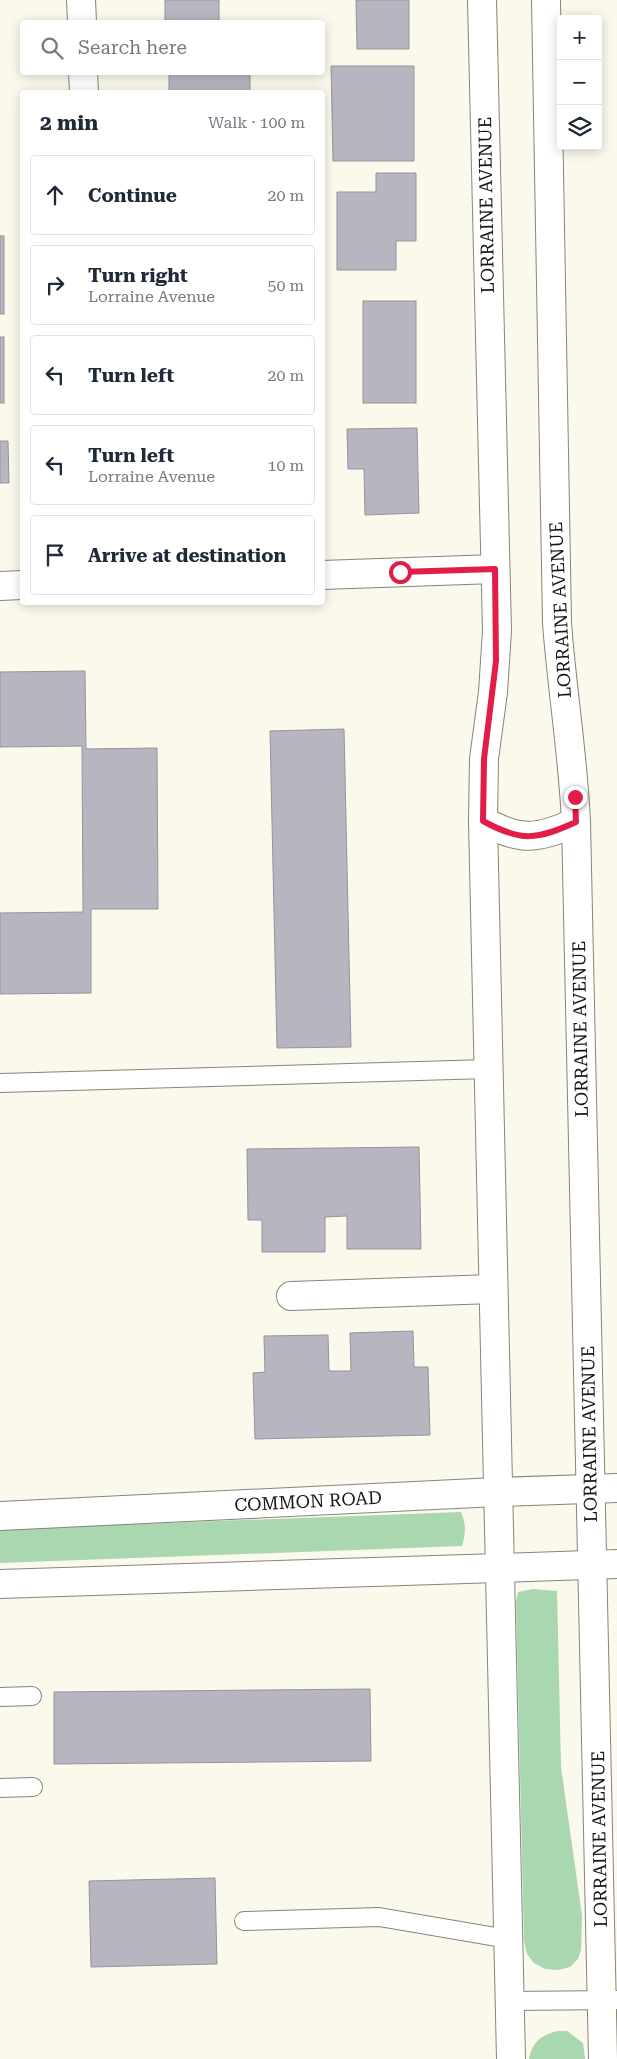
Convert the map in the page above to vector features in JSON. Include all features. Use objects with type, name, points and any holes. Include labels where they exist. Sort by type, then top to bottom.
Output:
[{"type":"street","points":[[81,0],[82,20]]},
{"type":"street","name":"LORRAINE AVENUE","points":[[482,0],[496,661],[484,759],[483,821],[510,2059]]},
{"type":"street","name":"LORRAINE AVENUE","points":[[546,0],[557,623],[562,691],[571,750],[576,822],[590,1489],[605,1564],[610,2000],[603,2059]]},
{"type":"street","points":[[83,75],[84,90]]},
{"type":"street","points":[[325,575],[495,569]]},
{"type":"street","points":[[0,586],[20,585]]},
{"type":"street","points":[[483,821],[504,832],[521,836],[548,834],[576,822]]},
{"type":"street","points":[[291,1296],[493,1289]]},
{"type":"street","name":"COMMON ROAD","points":[[0,1516],[617,1488]]},
{"type":"street","points":[[0,1584],[605,1564]]},
{"type":"lane","points":[[0,1084],[488,1070]]},
{"type":"lane","points":[[0,1697],[32,1696]]},
{"type":"lane","points":[[0,1788],[33,1788]]},
{"type":"lane","points":[[244,1921],[379,1917],[508,1940]]},
{"type":"lane","points":[[509,2001],[610,2000]]},
{"type":"green space","points":[[461,1512],[465,1529],[462,1546],[0,1563],[0,1529]]},
{"type":"green space","points":[[533,1589],[557,1591],[561,1767],[582,1916],[581,1950],[578,1959],[570,1967],[558,1970],[545,1969],[534,1963],[527,1954],[524,1941],[516,1602],[518,1592]]},
{"type":"green space","points":[[558,2031],[567,2031],[583,2043],[585,2059],[529,2059],[532,2048],[538,2040]]},
{"type":"building","points":[[165,0],[219,0],[219,20],[165,20]]},
{"type":"building","points":[[356,0],[409,0],[409,49],[357,49]]},
{"type":"building","points":[[331,66],[414,66],[414,161],[333,161]]},
{"type":"building","points":[[169,75],[250,75],[250,90],[169,90]]},
{"type":"building","points":[[376,173],[416,173],[416,241],[396,241],[396,270],[337,270],[337,192],[376,192]]},
{"type":"building","points":[[0,236],[4,236],[4,314],[0,314]]},
{"type":"building","points":[[363,301],[416,301],[416,403],[363,403]]},
{"type":"building","points":[[0,337],[4,337],[4,403],[0,403]]},
{"type":"building","points":[[417,428],[419,513],[365,515],[364,469],[348,469],[347,429]]},
{"type":"building","points":[[0,441],[8,441],[9,483],[0,483]]},
{"type":"building","points":[[85,671],[86,749],[157,748],[158,909],[91,909],[91,993],[0,994],[0,913],[83,912],[82,746],[0,747],[0,672]]},
{"type":"building","points":[[344,729],[351,1047],[277,1048],[270,731]]},
{"type":"building","points":[[419,1147],[421,1249],[347,1249],[347,1216],[325,1217],[325,1252],[262,1252],[262,1220],[248,1220],[247,1149]]},
{"type":"building","points":[[413,1331],[414,1367],[428,1367],[430,1435],[255,1439],[253,1373],[265,1372],[264,1336],[328,1335],[329,1371],[351,1371],[350,1333]]},
{"type":"building","points":[[370,1689],[371,1761],[54,1764],[54,1692]]},
{"type":"building","points":[[215,1878],[217,1964],[91,1967],[89,1881]]},
{"type":"route","points":[[400,572],[495,569],[496,661],[484,759],[483,821],[504,832],[521,836],[539,836],[576,822],[575,797]]}]
